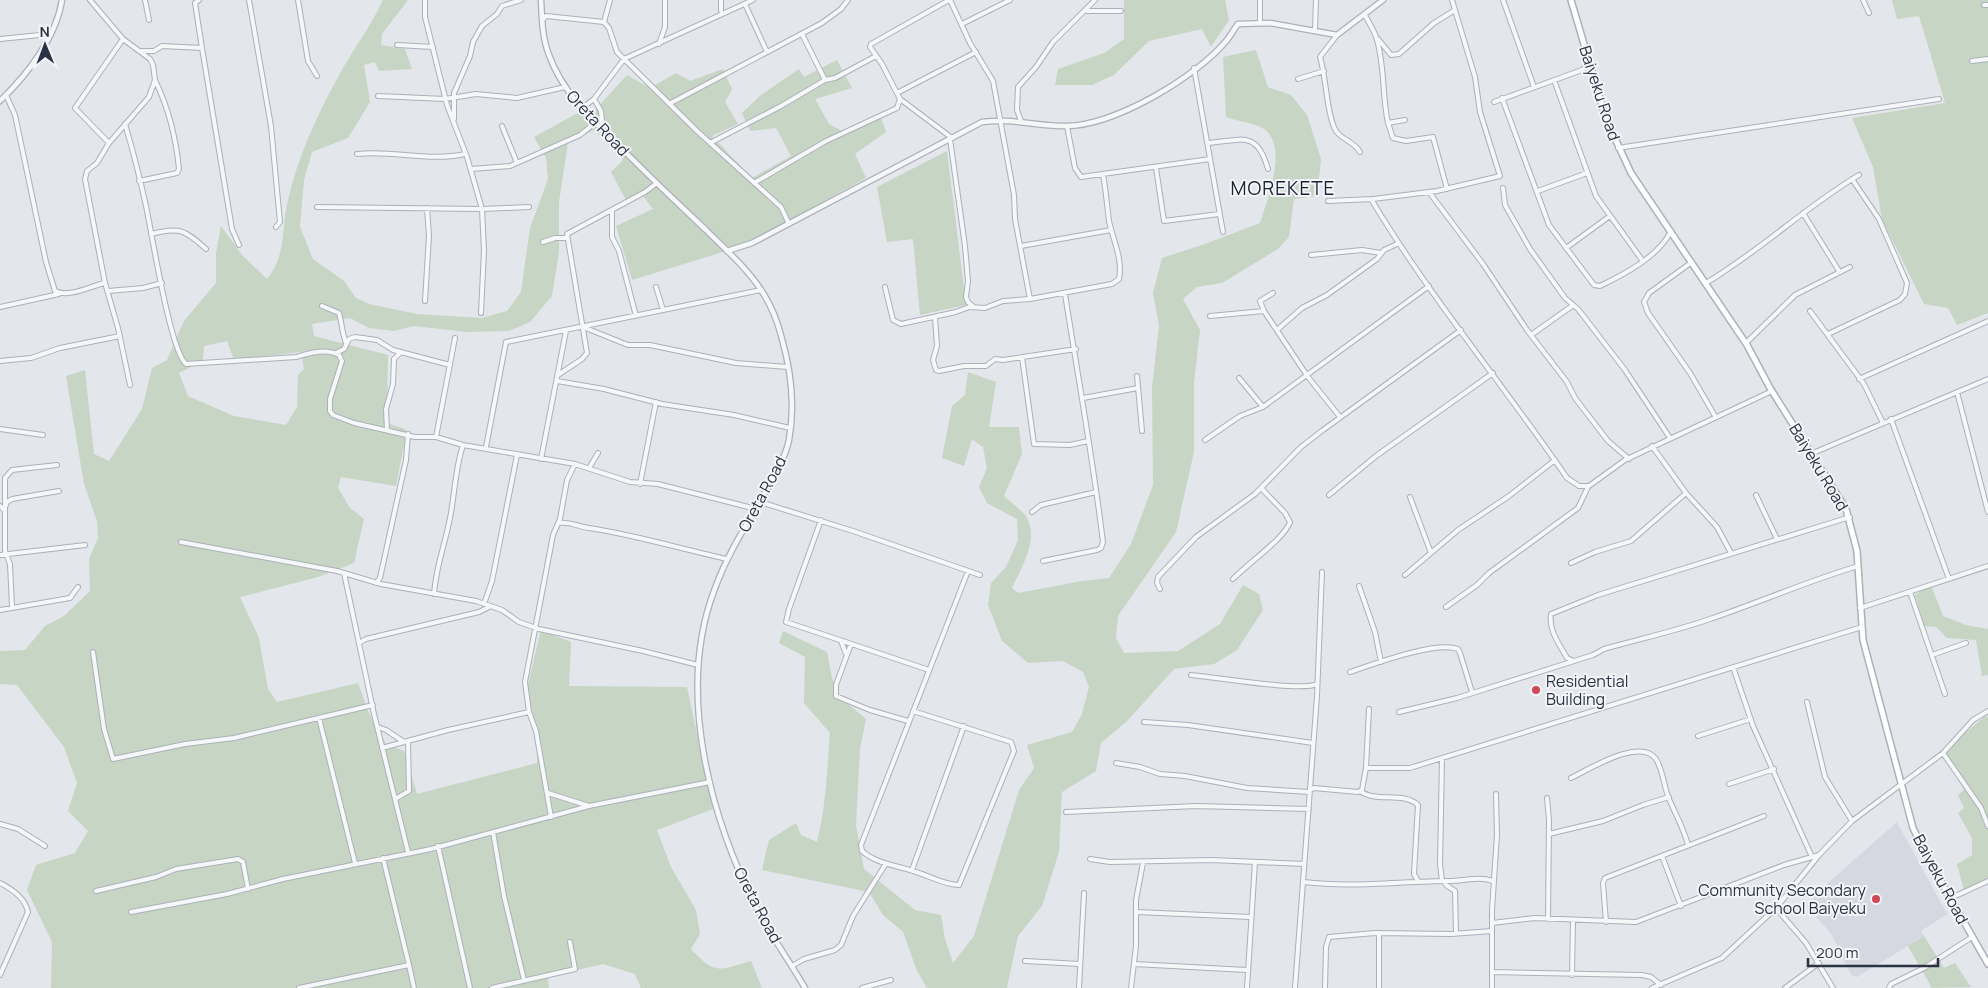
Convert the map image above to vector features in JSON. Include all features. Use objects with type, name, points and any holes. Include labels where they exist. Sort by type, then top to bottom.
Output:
[{"type":"main road","name":"Baiyeku Road","points":[[1571,0],[1606,120],[1631,173],[1746,343],[1772,391],[1850,517],[1858,566],[1862,627],[1873,680],[1901,784],[1920,843],[1988,964]]},
{"type":"street","points":[[60,294],[55,291],[46,262],[15,115],[2,98],[36,57],[56,21],[62,0]]},
{"type":"street","points":[[90,0],[123,39],[140,50],[154,65],[155,80],[168,110],[174,133],[179,169],[177,173],[139,181]]},
{"type":"street","points":[[145,0],[149,20]]},
{"type":"street","points":[[249,0],[276,174],[280,222],[276,227]]},
{"type":"street","points":[[298,0],[308,61],[317,76]]},
{"type":"street","points":[[425,0],[425,17],[445,98],[471,169],[482,209],[484,251],[481,313]]},
{"type":"street","points":[[454,124],[453,96],[470,56],[472,42],[482,26],[497,14],[501,7],[500,0]]},
{"type":"street","points":[[501,7],[520,0]]},
{"type":"street","name":"Oreta Road","points":[[542,0],[542,20],[548,54],[565,87],[595,123],[727,251],[761,290],[775,318],[788,367],[791,404],[788,442],[777,470],[727,559],[713,592],[703,626],[696,703],[710,782],[732,854],[758,911],[805,988]]},
{"type":"street","points":[[604,22],[610,0]]},
{"type":"street","points":[[658,44],[665,27],[665,0]]},
{"type":"street","points":[[721,0],[721,11]]},
{"type":"street","points":[[582,108],[594,99],[624,59],[753,0]]},
{"type":"street","points":[[669,104],[822,24],[841,10],[848,0]]},
{"type":"street","points":[[974,307],[968,302],[966,297],[968,276],[951,139],[900,99],[882,64],[870,49],[871,44],[950,0],[976,52],[993,80],[1030,299]]},
{"type":"street","points":[[962,24],[1010,0]]},
{"type":"street","points":[[1021,121],[1017,113],[1018,87],[1036,67],[1053,42],[1087,11],[1095,0]]},
{"type":"street","points":[[1260,0],[1260,22]]},
{"type":"street","points":[[1315,30],[1316,0]]},
{"type":"street","points":[[1360,152],[1357,147],[1337,132],[1334,126],[1321,54],[1337,35],[1383,0]]},
{"type":"street","points":[[1328,201],[1371,199],[1429,192],[1500,176],[1480,112],[1475,77],[1452,0]]},
{"type":"street","points":[[1503,0],[1534,87]]},
{"type":"street","points":[[1863,0],[1869,13]]},
{"type":"street","points":[[196,1],[230,220],[239,245]]},
{"type":"street","points":[[745,4],[767,52]]},
{"type":"street","points":[[1087,11],[1121,10]]},
{"type":"street","points":[[1365,15],[1377,38],[1391,55],[1399,54],[1434,23],[1455,10]]},
{"type":"street","points":[[542,20],[546,16],[604,22],[609,28],[617,52],[710,143],[781,207],[789,224]]},
{"type":"street","points":[[727,251],[752,243],[982,122],[1001,120],[1067,126],[1089,124],[1112,117],[1151,98],[1194,68],[1227,41],[1238,24],[1260,22],[1337,35]]},
{"type":"street","points":[[0,39],[50,34]]},
{"type":"street","points":[[802,34],[825,80]]},
{"type":"street","points":[[1377,38],[1383,72],[1384,106],[1393,138],[1398,141],[1433,137],[1447,189]]},
{"type":"street","points":[[109,143],[75,108],[123,39]]},
{"type":"street","points":[[398,45],[433,47]]},
{"type":"street","points":[[140,50],[154,51],[162,46],[202,48]]},
{"type":"street","points":[[897,93],[976,52]]},
{"type":"street","points":[[710,143],[781,106],[825,80],[836,78],[876,56]]},
{"type":"street","points":[[1972,61],[1988,59]]},
{"type":"street","points":[[1494,102],[1591,67]]},
{"type":"street","points":[[1194,68],[1223,232]]},
{"type":"street","points":[[1298,79],[1324,71]]},
{"type":"street","points":[[130,385],[120,336],[105,283],[85,179],[87,171],[101,158],[109,143],[149,97],[155,80]]},
{"type":"street","points":[[1554,80],[1596,196],[1642,260]]},
{"type":"street","points":[[378,96],[445,98],[476,94],[517,98],[565,87]]},
{"type":"street","points":[[1502,98],[1549,225],[1598,286],[1613,280],[1642,260],[1666,240],[1672,231]]},
{"type":"street","points":[[594,99],[601,111],[603,131]]},
{"type":"street","points":[[754,183],[826,142],[897,108],[900,99]]},
{"type":"street","points":[[1618,148],[1939,99]]},
{"type":"street","points":[[1388,123],[1405,120]]},
{"type":"street","points":[[471,169],[517,163],[580,135],[595,123]]},
{"type":"street","points":[[125,124],[177,352],[186,364],[296,357],[313,352],[336,353],[344,349],[346,343],[352,337],[374,339],[392,350],[402,351],[450,365]]},
{"type":"street","points":[[502,126],[517,163]]},
{"type":"street","points":[[1067,126],[1074,168],[1081,177],[1210,159]]},
{"type":"street","points":[[1208,143],[1241,139],[1252,141],[1262,151],[1268,170]]},
{"type":"street","points":[[357,154],[377,152],[443,157],[465,154]]},
{"type":"street","points":[[1156,168],[1164,221],[1219,214]]},
{"type":"street","points":[[1538,191],[1587,173]]},
{"type":"street","points":[[885,287],[892,317],[896,323],[910,323],[974,307],[985,308],[1003,301],[1066,294],[1107,286],[1119,279],[1118,252],[1111,230],[1103,175]]},
{"type":"street","points":[[1706,283],[1740,263],[1803,214],[1859,175]]},
{"type":"street","points":[[1828,334],[1900,300],[1905,294],[1907,278],[1885,230],[1865,196],[1852,179]]},
{"type":"street","points":[[558,375],[582,360],[587,353],[566,238],[569,232],[645,192],[656,183]]},
{"type":"street","points":[[1502,188],[1505,205],[1530,249],[1572,306],[1578,309],[1625,370],[1670,438]]},
{"type":"street","points":[[1429,192],[1483,264],[1531,335],[1566,382],[1574,398],[1608,441],[1628,459]]},
{"type":"street","points":[[1371,199],[1397,244],[1429,286],[1437,302],[1461,330],[1555,460],[1572,482],[1579,486],[1588,486]]},
{"type":"street","points":[[317,207],[482,209],[529,207]]},
{"type":"street","points":[[425,301],[429,236],[427,208]]},
{"type":"street","points":[[612,210],[612,237],[619,251],[636,316]]},
{"type":"street","points":[[1803,214],[1839,272]]},
{"type":"street","points":[[1566,248],[1610,216]]},
{"type":"street","points":[[151,234],[176,229],[194,238],[206,249]]},
{"type":"street","points":[[1020,246],[1111,230]]},
{"type":"street","points":[[543,242],[555,238],[566,238]]},
{"type":"street","points":[[1666,240],[1677,239]]},
{"type":"street","points":[[1277,330],[1302,308],[1345,282],[1377,259],[1381,253],[1397,244]]},
{"type":"street","points":[[1311,255],[1362,250],[1381,253]]},
{"type":"street","points":[[1692,262],[1649,293],[1644,302],[1648,313],[1690,373],[1716,416]]},
{"type":"street","points":[[1746,343],[1795,295],[1850,267]]},
{"type":"street","points":[[0,299],[1,307],[74,292],[105,283]]},
{"type":"street","points":[[108,290],[143,288],[162,283]]},
{"type":"street","points":[[656,286],[663,310]]},
{"type":"street","points":[[1205,440],[1240,416],[1262,407],[1429,286]]},
{"type":"street","points":[[486,447],[506,342],[761,290]]},
{"type":"street","points":[[1273,293],[1260,301],[1264,310],[1307,376],[1340,417]]},
{"type":"street","points":[[1043,561],[1101,548],[1103,542],[1076,349],[1066,294]]},
{"type":"street","points":[[322,306],[339,313],[340,326],[344,330],[346,343]]},
{"type":"street","points":[[1531,335],[1572,306]]},
{"type":"street","points":[[1210,316],[1264,310]]},
{"type":"street","points":[[1810,311],[1869,393],[1883,423]]},
{"type":"street","points":[[936,317],[937,346],[934,360],[936,370],[986,366],[995,359],[1004,360],[1076,349]]},
{"type":"street","points":[[1859,378],[1988,321]]},
{"type":"street","points":[[582,327],[628,345],[650,345],[736,362],[788,367]]},
{"type":"street","points":[[1160,588],[1157,583],[1158,577],[1178,554],[1196,537],[1226,517],[1261,488],[1301,447],[1461,330]]},
{"type":"street","points":[[541,459],[566,331]]},
{"type":"street","points":[[0,361],[31,358],[60,348],[120,336]]},
{"type":"street","points":[[436,437],[454,338]]},
{"type":"street","points":[[387,430],[386,409],[393,384],[394,359],[402,351]]},
{"type":"street","points":[[336,353],[342,361],[330,399],[331,414],[354,423],[410,436],[436,437],[463,445],[486,447],[575,464],[640,484],[664,485],[686,493],[756,509]]},
{"type":"street","points":[[1022,357],[1034,444],[1070,445],[1088,441]]},
{"type":"street","points":[[1329,495],[1376,456],[1493,373]]},
{"type":"street","points":[[1137,376],[1142,431]]},
{"type":"street","points":[[1239,378],[1262,407]]},
{"type":"street","points":[[1812,453],[1988,379]]},
{"type":"street","points":[[557,380],[656,402],[734,415],[790,428]]},
{"type":"street","points":[[1083,398],[1138,388]]},
{"type":"street","points":[[1446,607],[1477,585],[1493,569],[1578,508],[1588,486],[1622,462],[1772,391]]},
{"type":"street","points":[[1957,392],[1988,512]]},
{"type":"street","points":[[640,484],[656,402]]},
{"type":"street","points":[[1891,419],[1949,579]]},
{"type":"street","points":[[0,429],[43,434]]},
{"type":"street","points":[[381,584],[380,578],[410,436]]},
{"type":"street","points":[[434,594],[437,562],[448,527],[456,472],[463,445]]},
{"type":"street","points":[[1655,446],[1686,493],[1717,527],[1731,553]]},
{"type":"street","points":[[588,468],[598,453]]},
{"type":"street","points":[[484,604],[492,581],[517,454]]},
{"type":"street","points":[[1622,454],[1622,462]]},
{"type":"street","points":[[1405,575],[1463,526],[1509,496],[1555,460]]},
{"type":"street","points":[[551,816],[536,731],[529,712],[525,682],[553,535],[559,523],[567,480],[575,464]]},
{"type":"street","points":[[12,607],[10,564],[6,554],[5,478],[9,472],[56,465]]},
{"type":"street","points":[[1233,579],[1247,564],[1287,531],[1290,522],[1285,512],[1261,488]]},
{"type":"street","points":[[4,510],[7,502],[12,499],[59,491]]},
{"type":"street","points":[[1032,512],[1041,505],[1096,492]]},
{"type":"street","points":[[1571,563],[1595,552],[1631,540],[1686,493]]},
{"type":"street","points":[[1756,495],[1777,539]]},
{"type":"street","points":[[1410,497],[1431,553]]},
{"type":"street","points":[[760,502],[820,520],[980,575]]},
{"type":"street","points":[[0,506],[4,510]]},
{"type":"street","points":[[1574,660],[1567,658],[1551,628],[1551,614],[1584,600],[1850,517]]},
{"type":"street","points":[[820,520],[786,622],[929,670]]},
{"type":"street","points":[[559,523],[621,532],[727,559]]},
{"type":"street","points":[[181,542],[344,573],[376,583],[484,604],[536,628],[698,665]]},
{"type":"street","points":[[0,555],[86,545]]},
{"type":"street","points":[[1399,712],[1565,664],[1604,649],[1708,620],[1791,588],[1858,566]]},
{"type":"street","points":[[1860,608],[1988,566]]},
{"type":"street","points":[[913,711],[1011,742],[1014,751],[961,884],[955,885],[912,870],[886,864],[862,851],[861,845],[908,721],[968,571]]},
{"type":"street","points":[[1295,988],[1311,789],[1317,691],[1318,634],[1323,600],[1322,572]]},
{"type":"street","points":[[344,573],[382,748],[408,852]]},
{"type":"street","points":[[376,583],[380,578]]},
{"type":"street","points":[[1359,586],[1382,662]]},
{"type":"street","points":[[0,610],[70,598],[78,587]]},
{"type":"street","points":[[1910,592],[1945,694]]},
{"type":"street","points":[[359,643],[372,637],[479,612],[491,606]]},
{"type":"street","points":[[1366,768],[1405,769],[1442,759],[1862,627]]},
{"type":"street","points":[[841,641],[846,654]]},
{"type":"street","points":[[1932,655],[1966,643]]},
{"type":"street","points":[[851,644],[836,685],[836,696],[870,710],[908,721]]},
{"type":"street","points":[[1350,672],[1436,647],[1455,648],[1460,653],[1472,692]]},
{"type":"street","points":[[93,652],[104,729],[113,758],[186,744],[234,738],[373,705]]},
{"type":"street","points":[[1565,664],[1567,658]]},
{"type":"street","points":[[1733,667],[1751,719],[1812,857]]},
{"type":"street","points":[[1192,675],[1311,687],[1317,691]]},
{"type":"street","points":[[1311,687],[1317,684]]},
{"type":"street","points":[[1807,702],[1825,777],[1852,821]]},
{"type":"street","points":[[1360,791],[1364,787],[1369,709]]},
{"type":"street","points":[[1652,988],[1722,958],[1776,908],[1819,855],[1852,821],[1944,753],[1973,720],[1988,711]]},
{"type":"street","points":[[382,748],[529,712]]},
{"type":"street","points":[[318,718],[355,864]]},
{"type":"street","points":[[1698,736],[1751,719]]},
{"type":"street","points":[[1144,722],[1313,743]]},
{"type":"street","points":[[912,870],[964,726]]},
{"type":"street","points":[[378,727],[406,741]]},
{"type":"street","points":[[395,799],[408,791],[406,741]]},
{"type":"street","points":[[1571,778],[1618,756],[1642,750],[1655,758],[1669,797],[1684,828],[1688,845]]},
{"type":"street","points":[[1944,753],[1981,808],[1988,826]]},
{"type":"street","points":[[1442,759],[1440,864],[1443,881],[1455,891],[1456,933]]},
{"type":"street","points":[[1116,763],[1140,767],[1160,774],[1185,776],[1232,786],[1360,791],[1369,796],[1407,799],[1418,805],[1414,874],[1418,881]]},
{"type":"street","points":[[1729,784],[1774,769]]},
{"type":"street","points":[[131,912],[438,846],[589,806],[710,782]]},
{"type":"street","points":[[548,793],[589,806]]},
{"type":"street","points":[[1492,988],[1496,794]]},
{"type":"street","points":[[1549,834],[1603,821],[1669,797]]},
{"type":"street","points":[[1547,798],[1549,825],[1548,919]]},
{"type":"street","points":[[576,801],[578,809]]},
{"type":"street","points":[[1066,812],[1196,806],[1309,809]]},
{"type":"street","points":[[1606,922],[1603,880],[1764,816]]},
{"type":"street","points":[[0,824],[18,829],[45,846]]},
{"type":"street","points":[[1549,825],[1556,831]]},
{"type":"street","points":[[493,832],[504,896],[524,980]]},
{"type":"street","points":[[438,846],[470,988]]},
{"type":"street","points":[[1492,923],[1512,920],[1548,919],[1636,922],[1804,858],[1819,855]]},
{"type":"street","points":[[1662,856],[1681,906]]},
{"type":"street","points":[[383,858],[414,988]]},
{"type":"street","points":[[1804,858],[1811,866]]},
{"type":"street","points":[[96,892],[156,877],[176,869],[238,859],[243,862],[248,888]]},
{"type":"street","points":[[1090,859],[1143,863],[1255,862],[1304,864]]},
{"type":"street","points":[[1246,988],[1255,862]]},
{"type":"street","points":[[1131,988],[1134,964],[1137,888],[1143,863]]},
{"type":"street","points":[[792,966],[804,958],[835,950],[841,945],[853,916],[886,864]]},
{"type":"street","points":[[1304,882],[1362,884],[1477,878],[1493,881]]},
{"type":"street","points":[[1951,898],[1988,881]]},
{"type":"street","points":[[0,882],[11,889],[22,900],[28,912],[0,975]]},
{"type":"street","points":[[1079,988],[1084,893]]},
{"type":"street","points":[[1776,908],[1819,963],[1833,988]]},
{"type":"street","points":[[1136,912],[1250,917]]},
{"type":"street","points":[[1572,975],[1573,920]]},
{"type":"street","points":[[1325,988],[1326,947],[1329,937],[1379,933],[1492,931]]},
{"type":"street","points":[[1379,933],[1379,988]]},
{"type":"street","points":[[1889,988],[1891,984],[1928,966],[1972,937]]},
{"type":"street","points":[[492,988],[576,968],[570,942]]},
{"type":"street","points":[[1025,961],[1080,964]]},
{"type":"street","points":[[1784,988],[1819,963]]},
{"type":"street","points":[[1134,964],[1246,970]]},
{"type":"street","points":[[299,988],[409,965]]},
{"type":"street","points":[[1492,972],[1642,975],[1651,977],[1660,985]]},
{"type":"street","points":[[862,988],[872,987],[890,980]]},
{"type":"shaded area","name":"Community Secondary School Baiyeku","points":[[1897,822],[1947,914],[1921,931],[1924,936],[1857,977],[1851,975],[1832,935],[1807,906],[1828,883]]},
{"type":"green space","points":[[383,0],[408,0],[382,34],[381,45],[405,49],[412,69],[379,71],[375,62],[364,65],[370,102],[348,138],[312,152],[304,180],[300,227],[313,259],[344,281],[356,298],[369,304],[417,314],[482,318],[507,311],[521,292],[530,228],[548,179],[546,158],[534,137],[576,114],[596,109],[627,75],[650,88],[676,73],[690,81],[723,69],[732,89],[725,102],[738,124],[712,136],[752,178],[791,156],[776,128],[750,131],[742,113],[761,95],[799,69],[804,77],[837,60],[852,88],[815,99],[829,124],[842,131],[880,115],[886,132],[855,154],[866,178],[742,246],[632,280],[616,226],[653,209],[640,192],[626,200],[611,172],[623,160],[594,130],[568,143],[559,202],[559,252],[552,296],[530,322],[509,331],[467,332],[414,326],[394,331],[369,328],[350,318],[312,324],[314,336],[388,355],[387,416],[390,424],[407,430],[396,486],[341,477],[338,488],[350,508],[364,519],[354,563],[318,577],[240,597],[259,638],[268,689],[277,702],[358,683],[368,711],[386,744],[404,751],[417,794],[537,763],[537,732],[527,688],[541,630],[571,642],[569,686],[687,687],[713,809],[657,830],[671,867],[696,910],[700,934],[691,949],[706,964],[718,968],[732,967],[751,961],[762,988],[641,988],[635,974],[603,964],[548,977],[549,988],[51,988],[52,942],[27,890],[36,865],[75,853],[88,831],[68,811],[77,783],[64,747],[17,685],[0,684],[0,651],[25,650],[45,626],[64,616],[90,591],[89,559],[98,538],[97,521],[84,484],[66,376],[85,370],[94,454],[109,461],[142,409],[152,368],[167,360],[184,321],[216,283],[216,253],[221,226],[242,255],[267,279],[273,270],[281,251],[286,210],[292,184],[308,138],[337,79]],"holes":[[[227,341],[234,360],[301,352],[304,369],[298,375],[297,407],[286,425],[234,416],[188,396],[179,373],[203,361],[204,346]]]},
{"type":"green space","points":[[1124,0],[1225,0],[1229,20],[1211,47],[1202,29],[1149,41],[1114,75],[1092,85],[1055,85],[1058,69],[1104,53],[1124,39]]},
{"type":"green space","points":[[1892,0],[1988,0],[1988,313],[1957,325],[1948,308],[1924,304],[1882,219],[1873,167],[1852,118],[1945,103],[1919,16],[1897,19]]},
{"type":"green space","points":[[1256,50],[1268,87],[1291,95],[1307,115],[1321,159],[1317,196],[1294,199],[1289,237],[1278,249],[1222,283],[1197,287],[1183,299],[1200,330],[1194,383],[1194,452],[1176,532],[1118,616],[1116,638],[1124,653],[1178,651],[1220,624],[1243,585],[1259,594],[1263,610],[1237,650],[1214,664],[1174,669],[1128,720],[1101,743],[1096,771],[1062,792],[1059,852],[1042,906],[1018,936],[1007,988],[927,988],[917,971],[903,932],[883,915],[869,892],[762,870],[769,840],[796,823],[801,835],[817,842],[826,788],[830,733],[804,703],[805,657],[779,643],[783,631],[827,652],[832,678],[841,698],[866,719],[860,749],[856,825],[864,869],[915,910],[941,915],[945,939],[953,963],[974,936],[1019,790],[1034,768],[1027,745],[1072,732],[1082,714],[1089,687],[1083,672],[1063,661],[1028,663],[1002,641],[988,605],[991,583],[1006,567],[1018,540],[1017,519],[987,503],[979,487],[987,468],[983,447],[972,439],[964,466],[942,458],[952,406],[965,395],[968,372],[996,382],[989,427],[1019,427],[1022,454],[1004,496],[1027,518],[1031,535],[1024,563],[1012,588],[1018,593],[1109,578],[1131,544],[1153,485],[1152,387],[1159,326],[1153,293],[1162,258],[1260,223],[1271,188],[1276,161],[1275,148],[1271,137],[1260,127],[1226,117],[1223,57]]},
{"type":"green space","points":[[947,151],[966,305],[920,315],[913,239],[887,242],[877,187]]},
{"type":"green space","points":[[1931,585],[1943,616],[1966,625],[1988,629],[1988,675],[1982,676],[1976,640],[1947,638],[1936,627],[1924,626],[1915,595]]},
{"type":"green space","points":[[1986,715],[1988,718],[1988,879],[1964,890],[1957,864],[1972,855],[1972,838],[1958,813],[1964,808],[1958,795],[1964,790],[1944,752]]},
{"type":"green space","points":[[1924,936],[1944,968],[1955,963],[1971,987],[1932,988],[1908,946]]},
{"type":"place","name":"Residential Building","points":[[1536,690]]},
{"type":"place","name":"Community Secondary School Baiyeku","points":[[1876,899]]},
{"type":"district","name":"MOREKETE","points":[[1283,188]]}]
